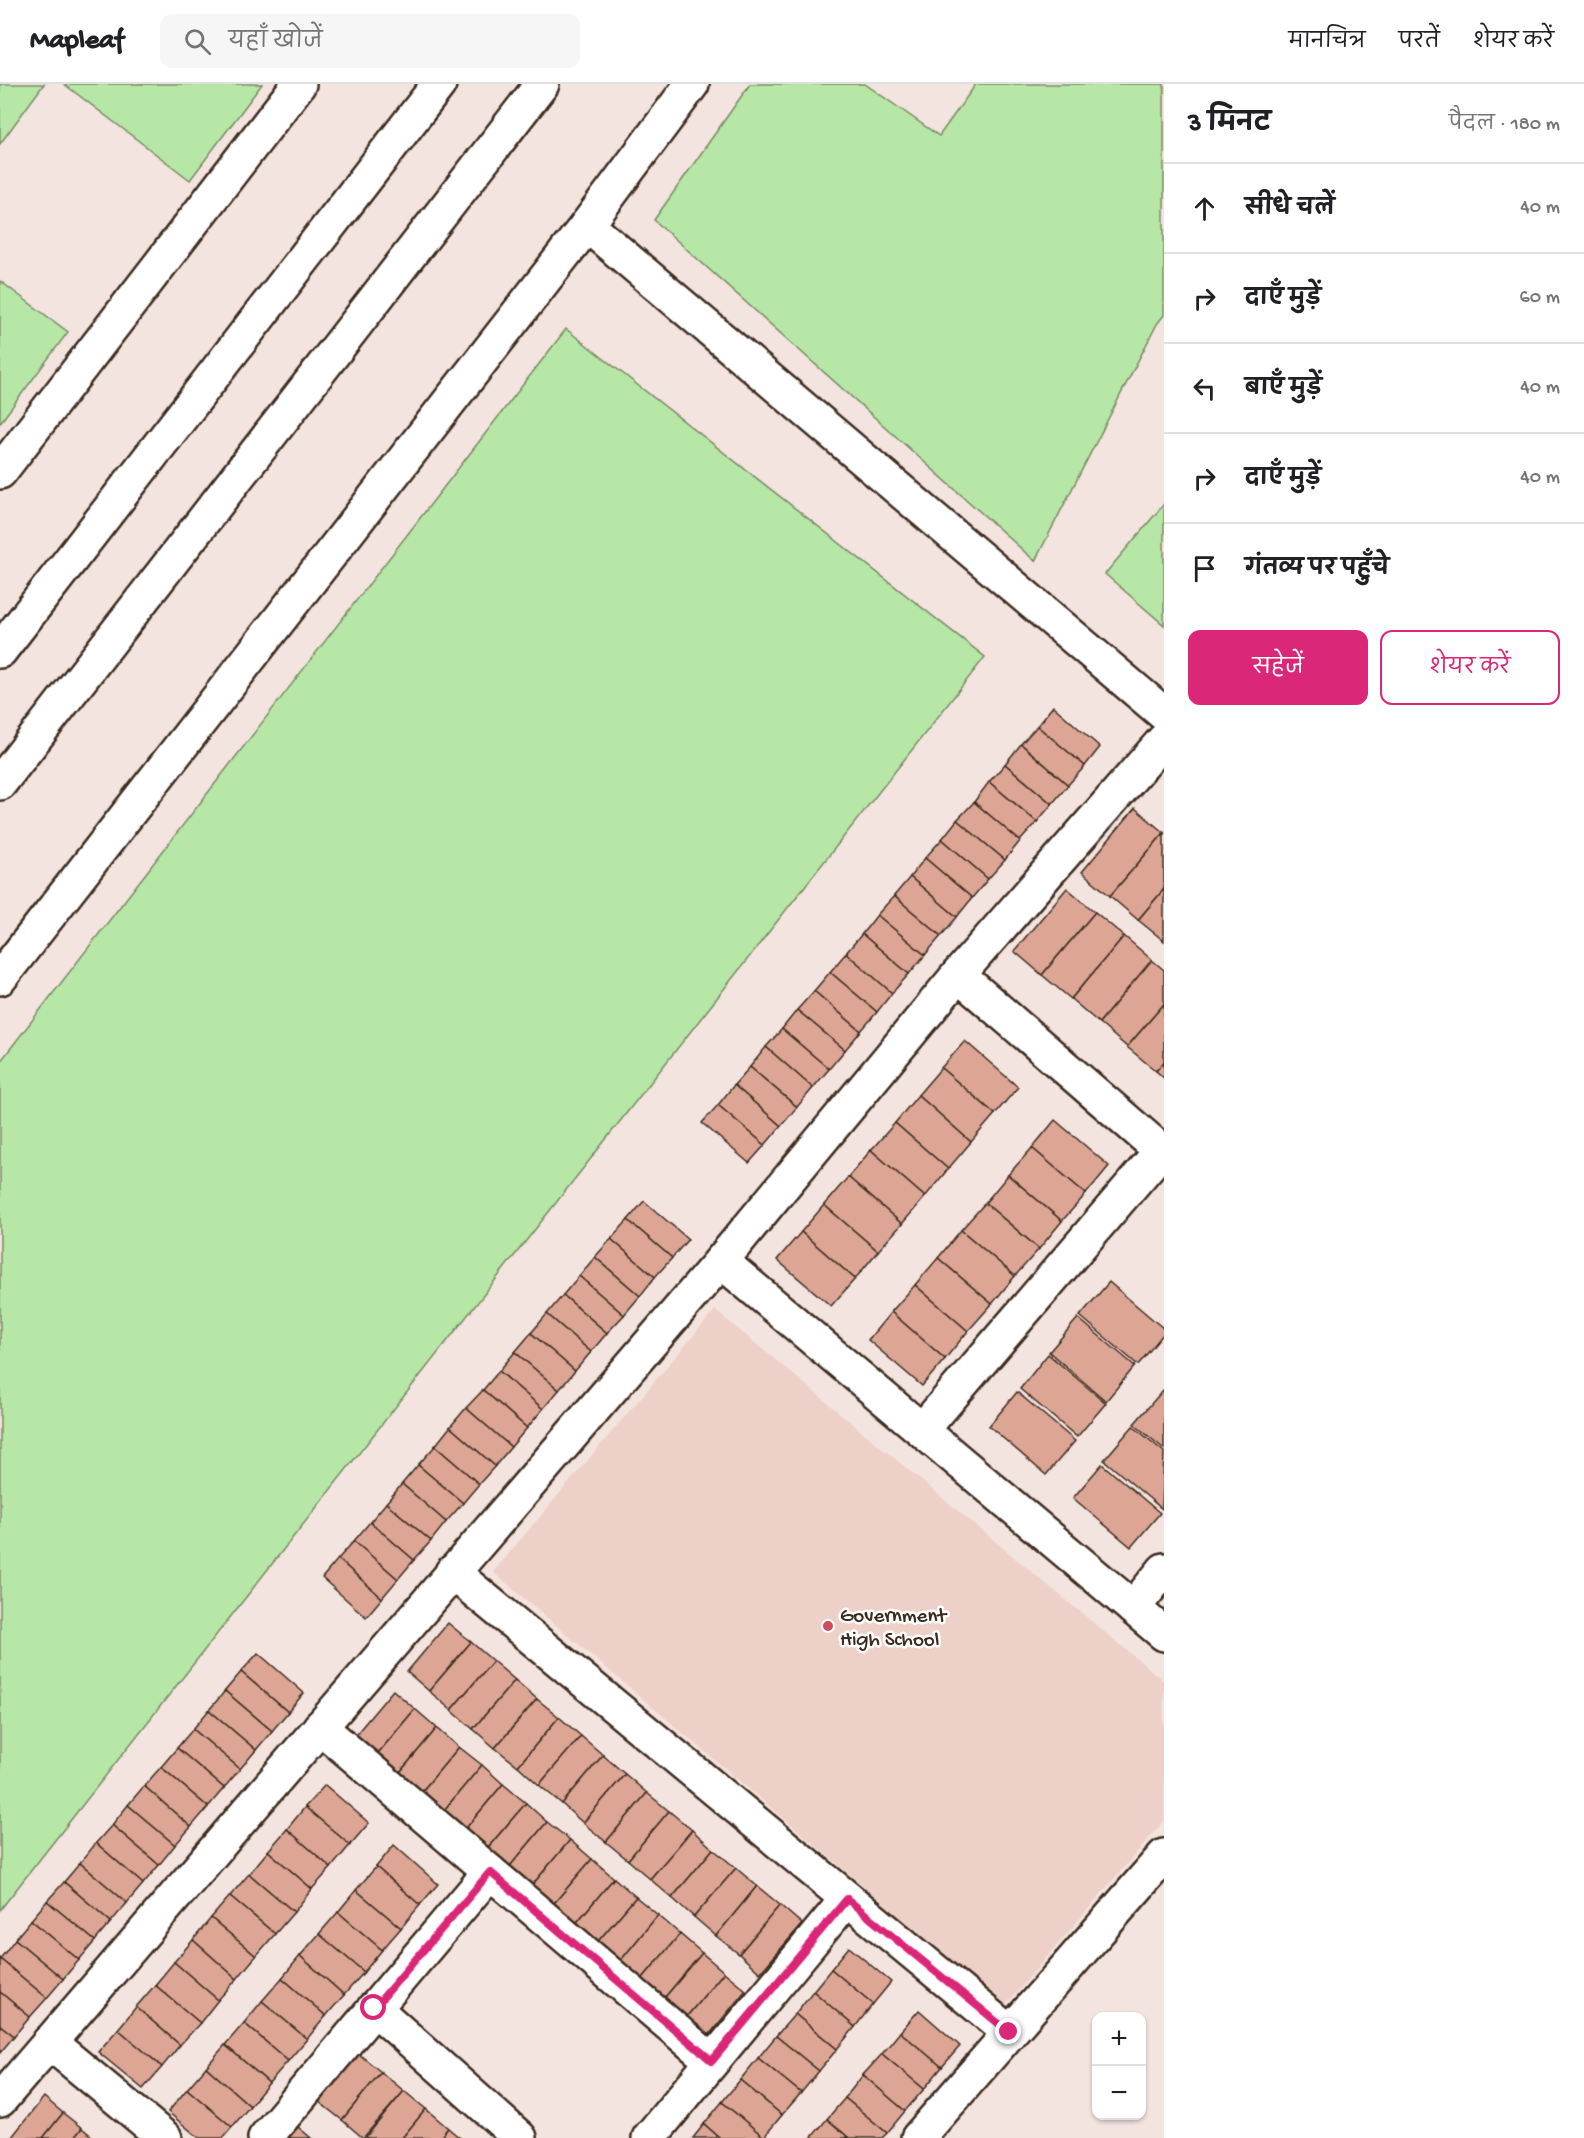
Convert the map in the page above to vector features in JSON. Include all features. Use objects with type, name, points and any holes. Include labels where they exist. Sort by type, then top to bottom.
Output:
[{"type":"main road","points":[[0,472],[298,84]]},
{"type":"main road","points":[[0,651],[439,84]]},
{"type":"main road","points":[[0,783],[542,84]]},
{"type":"main road","points":[[0,978],[586,225],[692,84]]},
{"type":"main road","points":[[586,225],[1164,714]]},
{"type":"main road","points":[[0,2100],[722,1261],[958,975],[1164,740]]},
{"type":"main road","points":[[922,1430],[1163,1152],[958,975]]},
{"type":"main road","points":[[722,1261],[1164,1634]]},
{"type":"main road","points":[[1133,1608],[1164,1570]]},
{"type":"main road","points":[[452,1572],[1009,2032]]},
{"type":"main road","points":[[320,1727],[712,2061]]},
{"type":"main road","points":[[918,2138],[1164,1856]]},
{"type":"main road","points":[[265,2138],[490,1872]]},
{"type":"main road","points":[[649,2138],[847,1899]]},
{"type":"main road","points":[[374,2008],[520,2138]]},
{"type":"main road","points":[[49,2042],[165,2138]]},
{"type":"shaded area","name":"Government High School","points":[[715,1310],[1164,1681],[1164,1821],[1005,2006],[493,1572]]},
{"type":"green space","points":[[0,84],[44,84],[0,144]]},
{"type":"green space","points":[[64,84],[262,84],[190,180]]},
{"type":"green space","points":[[750,84],[865,84],[939,136],[976,84],[1164,84],[1164,315],[1157,324],[1035,561],[654,220]]},
{"type":"green space","points":[[0,281],[68,332],[0,423]]},
{"type":"green space","points":[[566,329],[985,657],[0,1910],[0,1062]]},
{"type":"green space","points":[[1164,504],[1164,625],[1105,574]]},
{"type":"building","points":[[1053,706],[1100,747],[1085,766],[1037,726]]},
{"type":"building","points":[[1037,726],[1085,766],[1068,785],[1021,744]]},
{"type":"building","points":[[1021,744],[1068,785],[1052,804],[1005,764]]},
{"type":"building","points":[[1005,764],[1052,804],[1037,822],[989,782]]},
{"type":"building","points":[[989,782],[1037,822],[1020,841],[974,802]]},
{"type":"building","points":[[974,802],[1020,841],[1005,860],[957,820]]},
{"type":"building","points":[[1135,808],[1164,833],[1110,896],[1082,872]]},
{"type":"building","points":[[957,820],[1005,860],[988,879],[942,839]]},
{"type":"building","points":[[1164,833],[1164,889],[1138,920],[1110,896]]},
{"type":"building","points":[[942,839],[988,879],[972,898],[925,858]]},
{"type":"building","points":[[925,858],[972,898],[957,917],[910,877]]},
{"type":"building","points":[[910,877],[957,917],[941,936],[894,896]]},
{"type":"building","points":[[1067,888],[1095,912],[1042,975],[1014,951]]},
{"type":"building","points":[[1164,889],[1164,941],[1138,920]]},
{"type":"building","points":[[894,896],[941,936],[925,955],[877,915]]},
{"type":"building","points":[[1095,912],[1124,936],[1071,999],[1042,975]]},
{"type":"building","points":[[877,915],[925,955],[909,974],[862,934]]},
{"type":"building","points":[[862,934],[909,974],[892,993],[846,953]]},
{"type":"building","points":[[1124,936],[1152,960],[1099,1023],[1071,999]]},
{"type":"building","points":[[846,953],[892,993],[877,1012],[830,972]]},
{"type":"building","points":[[1152,960],[1164,970],[1164,1004],[1127,1047],[1099,1023]]},
{"type":"building","points":[[830,972],[877,1012],[861,1031],[814,991]]},
{"type":"building","points":[[814,991],[861,1031],[845,1050],[797,1010]]},
{"type":"building","points":[[1164,1004],[1164,1062],[1156,1071],[1127,1047]]},
{"type":"building","points":[[797,1010],[845,1050],[829,1069],[782,1029]]},
{"type":"building","points":[[782,1029],[829,1069],[813,1088],[766,1047]]},
{"type":"building","points":[[965,1041],[1018,1087],[995,1114],[941,1068]]},
{"type":"building","points":[[766,1047],[813,1088],[797,1107],[750,1067]]},
{"type":"building","points":[[1164,1062],[1164,1078],[1156,1071]]},
{"type":"building","points":[[750,1067],[797,1107],[781,1126],[734,1085]]},
{"type":"building","points":[[941,1068],[995,1114],[971,1142],[918,1095]]},
{"type":"building","points":[[734,1085],[781,1126],[765,1145],[718,1105]]},
{"type":"building","points":[[918,1095],[971,1142],[948,1169],[895,1123]]},
{"type":"building","points":[[718,1105],[765,1145],[749,1163],[702,1123]]},
{"type":"building","points":[[1055,1120],[1109,1166],[1086,1194],[1032,1148]]},
{"type":"building","points":[[895,1123],[948,1169],[925,1197],[871,1150]]},
{"type":"building","points":[[1032,1148],[1086,1194],[1062,1221],[1008,1175]]},
{"type":"building","points":[[871,1150],[925,1197],[902,1224],[848,1177]]},
{"type":"building","points":[[1008,1175],[1062,1221],[1039,1249],[985,1203]]},
{"type":"building","points":[[848,1177],[902,1224],[878,1251],[824,1205]]},
{"type":"building","points":[[644,1201],[688,1239],[672,1258],[628,1220]]},
{"type":"building","points":[[985,1203],[1039,1249],[1015,1276],[961,1230]]},
{"type":"building","points":[[824,1205],[878,1251],[855,1279],[801,1232]]},
{"type":"building","points":[[628,1220],[672,1258],[655,1277],[611,1239]]},
{"type":"building","points":[[961,1230],[1015,1276],[992,1304],[938,1258]]},
{"type":"building","points":[[801,1232],[855,1279],[831,1306],[777,1260]]},
{"type":"building","points":[[611,1239],[655,1277],[640,1296],[595,1257]]},
{"type":"building","points":[[595,1257],[640,1296],[624,1315],[579,1276]]},
{"type":"building","points":[[938,1258],[992,1304],[968,1331],[915,1285]]},
{"type":"building","points":[[579,1276],[624,1315],[607,1333],[563,1295]]},
{"type":"building","points":[[1109,1282],[1164,1329],[1164,1333],[1138,1365],[1080,1316]]},
{"type":"building","points":[[915,1285],[968,1331],[945,1359],[891,1312]]},
{"type":"building","points":[[563,1295],[607,1333],[591,1352],[547,1314]]},
{"type":"building","points":[[891,1312],[945,1359],[922,1386],[868,1340]]},
{"type":"building","points":[[547,1314],[591,1352],[575,1371],[531,1333]]},
{"type":"building","points":[[1078,1318],[1135,1366],[1106,1401],[1049,1352]]},
{"type":"building","points":[[531,1333],[575,1371],[559,1390],[515,1352]]},
{"type":"building","points":[[515,1352],[559,1390],[543,1409],[499,1371]]},
{"type":"building","points":[[1048,1354],[1106,1403],[1077,1437],[1020,1389]]},
{"type":"building","points":[[499,1371],[543,1409],[527,1428],[483,1390]]},
{"type":"building","points":[[483,1390],[527,1428],[511,1447],[466,1408]]},
{"type":"building","points":[[1164,1391],[1164,1449],[1134,1424]]},
{"type":"building","points":[[1017,1392],[1075,1441],[1046,1475],[989,1426]]},
{"type":"building","points":[[466,1408],[511,1447],[495,1466],[450,1427]]},
{"type":"building","points":[[1133,1426],[1164,1452],[1162,1509],[1104,1460]]},
{"type":"building","points":[[450,1427],[495,1466],[479,1484],[435,1446]]},
{"type":"building","points":[[435,1446],[479,1484],[463,1503],[418,1465]]},
{"type":"building","points":[[1102,1464],[1160,1513],[1131,1547],[1073,1498]]},
{"type":"building","points":[[418,1465],[463,1503],[446,1522],[402,1484]]},
{"type":"building","points":[[402,1484],[446,1522],[431,1541],[386,1503]]},
{"type":"building","points":[[386,1503],[431,1541],[414,1560],[370,1522]]},
{"type":"building","points":[[370,1522],[414,1560],[398,1579],[354,1541]]},
{"type":"building","points":[[354,1541],[398,1579],[382,1598],[338,1559]]},
{"type":"building","points":[[338,1559],[382,1598],[366,1617],[322,1578]]},
{"type":"building","points":[[448,1623],[471,1642],[429,1691],[407,1672]]},
{"type":"building","points":[[471,1642],[493,1661],[451,1710],[429,1691]]},
{"type":"building","points":[[258,1653],[304,1693],[288,1712],[241,1672]]},
{"type":"building","points":[[493,1661],[515,1680],[473,1729],[451,1710]]},
{"type":"building","points":[[241,1672],[288,1712],[272,1731],[225,1691]]},
{"type":"building","points":[[515,1680],[537,1699],[495,1748],[473,1729]]},
{"type":"building","points":[[393,1690],[415,1709],[374,1758],[352,1739]]},
{"type":"building","points":[[225,1691],[272,1731],[256,1750],[209,1710]]},
{"type":"building","points":[[537,1699],[559,1717],[518,1766],[495,1748]]},
{"type":"building","points":[[415,1709],[437,1728],[396,1777],[374,1758]]},
{"type":"building","points":[[209,1710],[256,1750],[240,1769],[193,1729]]},
{"type":"building","points":[[559,1717],[581,1736],[539,1785],[518,1766]]},
{"type":"building","points":[[437,1728],[459,1747],[418,1796],[396,1777]]},
{"type":"building","points":[[193,1729],[240,1769],[224,1788],[177,1748]]},
{"type":"building","points":[[581,1736],[603,1755],[562,1804],[539,1785]]},
{"type":"building","points":[[459,1747],[482,1765],[440,1815],[418,1796]]},
{"type":"building","points":[[177,1748],[224,1788],[208,1807],[161,1767]]},
{"type":"building","points":[[603,1755],[625,1774],[583,1823],[562,1804]]},
{"type":"building","points":[[482,1765],[503,1784],[462,1833],[440,1815]]},
{"type":"building","points":[[161,1767],[208,1807],[191,1827],[144,1786]]},
{"type":"building","points":[[625,1774],[647,1793],[606,1842],[583,1823]]},
{"type":"building","points":[[503,1784],[526,1803],[484,1852],[462,1833]]},
{"type":"building","points":[[325,1785],[369,1823],[350,1845],[305,1807]]},
{"type":"building","points":[[144,1786],[191,1827],[175,1845],[128,1805]]},
{"type":"building","points":[[647,1793],[669,1811],[628,1860],[606,1842]]},
{"type":"building","points":[[526,1803],[547,1822],[506,1871],[484,1852]]},
{"type":"building","points":[[128,1805],[175,1845],[159,1865],[112,1825]]},
{"type":"building","points":[[305,1807],[350,1845],[331,1868],[287,1829]]},
{"type":"building","points":[[669,1811],[692,1830],[650,1879],[628,1860]]},
{"type":"building","points":[[547,1822],[570,1840],[528,1890],[506,1871]]},
{"type":"building","points":[[112,1825],[159,1865],[143,1884],[96,1843]]},
{"type":"building","points":[[287,1829],[331,1868],[312,1889],[268,1851]]},
{"type":"building","points":[[692,1830],[713,1849],[672,1898],[650,1879]]},
{"type":"building","points":[[570,1840],[592,1859],[550,1908],[528,1890]]},
{"type":"building","points":[[96,1843],[143,1884],[127,1903],[80,1863]]},
{"type":"building","points":[[394,1845],[438,1884],[420,1905],[376,1867]]},
{"type":"building","points":[[713,1849],[736,1868],[694,1917],[672,1898]]},
{"type":"building","points":[[268,1851],[312,1889],[294,1912],[249,1874]]},
{"type":"building","points":[[592,1859],[614,1878],[573,1927],[550,1908]]},
{"type":"building","points":[[80,1863],[127,1903],[111,1922],[64,1882]]},
{"type":"building","points":[[376,1867],[420,1905],[401,1928],[356,1890]]},
{"type":"building","points":[[736,1868],[757,1886],[716,1936],[694,1917]]},
{"type":"building","points":[[249,1874],[294,1912],[275,1934],[230,1896]]},
{"type":"building","points":[[614,1878],[636,1897],[594,1946],[573,1927]]},
{"type":"building","points":[[64,1882],[111,1922],[95,1941],[47,1901]]},
{"type":"building","points":[[757,1886],[780,1905],[739,1954],[716,1936]]},
{"type":"building","points":[[356,1890],[401,1928],[382,1950],[338,1912]]},
{"type":"building","points":[[230,1896],[275,1934],[256,1956],[211,1918]]},
{"type":"building","points":[[636,1897],[658,1915],[617,1965],[594,1946]]},
{"type":"building","points":[[47,1901],[95,1941],[79,1960],[31,1920]]},
{"type":"building","points":[[780,1905],[802,1924],[760,1973],[739,1954]]},
{"type":"building","points":[[338,1912],[382,1950],[364,1972],[319,1934]]},
{"type":"building","points":[[658,1915],[680,1934],[638,1984],[617,1965]]},
{"type":"building","points":[[211,1918],[256,1956],[237,1979],[193,1940]]},
{"type":"building","points":[[31,1920],[79,1960],[63,1979],[15,1939]]},
{"type":"building","points":[[319,1934],[364,1972],[344,1995],[300,1956]]},
{"type":"building","points":[[680,1934],[702,1953],[661,2002],[638,1984]]},
{"type":"building","points":[[15,1939],[63,1979],[47,1998],[0,1959]]},
{"type":"building","points":[[193,1940],[237,1979],[218,2000],[174,1962]]},
{"type":"building","points":[[849,1947],[891,1982],[873,2004],[831,1969]]},
{"type":"building","points":[[702,1953],[724,1972],[683,2021],[661,2002]]},
{"type":"building","points":[[300,1956],[344,1995],[326,2016],[282,1978]]},
{"type":"building","points":[[0,1959],[47,1998],[30,2017],[0,1992]]},
{"type":"building","points":[[174,1962],[218,2000],[200,2023],[155,1985]]},
{"type":"building","points":[[831,1969],[873,2004],[855,2027],[813,1991]]},
{"type":"building","points":[[724,1972],[746,1990],[705,2040],[683,2021]]},
{"type":"building","points":[[282,1978],[326,2016],[307,2039],[262,2001]]},
{"type":"building","points":[[155,1985],[200,2023],[180,2045],[136,2007]]},
{"type":"building","points":[[813,1991],[855,2027],[837,2049],[795,2014]]},
{"type":"building","points":[[0,1992],[30,2017],[14,2036],[0,2025]]},
{"type":"building","points":[[262,2001],[307,2039],[288,2061],[244,2023]]},
{"type":"building","points":[[136,2007],[180,2045],[162,2067],[118,2029]]},
{"type":"building","points":[[919,2010],[960,2046],[942,2067],[900,2032]]},
{"type":"building","points":[[795,2014],[837,2049],[819,2071],[776,2036]]},
{"type":"building","points":[[244,2023],[288,2061],[269,2083],[225,2045]]},
{"type":"building","points":[[0,2025],[14,2036],[0,2053]]},
{"type":"building","points":[[118,2029],[162,2067],[143,2089],[98,2052]]},
{"type":"building","points":[[900,2032],[942,2067],[924,2089],[882,2054]]},
{"type":"building","points":[[776,2036],[819,2071],[801,2093],[758,2058]]},
{"type":"building","points":[[225,2045],[269,2083],[250,2106],[206,2067]]},
{"type":"building","points":[[359,2054],[381,2072],[342,2120],[319,2102]]},
{"type":"building","points":[[882,2054],[924,2089],[905,2111],[863,2075]]},
{"type":"building","points":[[758,2058],[801,2093],[782,2115],[740,2080]]},
{"type":"building","points":[[206,2067],[250,2106],[232,2127],[187,2089]]},
{"type":"building","points":[[381,2072],[404,2091],[363,2138],[342,2120]]},
{"type":"building","points":[[863,2075],[905,2111],[887,2133],[845,2098]]},
{"type":"building","points":[[740,2080],[782,2115],[764,2137],[722,2102]]},
{"type":"building","points":[[187,2089],[232,2127],[223,2138],[199,2138],[168,2112]]},
{"type":"building","points":[[404,2091],[426,2109],[402,2138],[365,2138]]},
{"type":"building","points":[[44,2097],[63,2113],[43,2138],[11,2138]]},
{"type":"building","points":[[845,2098],[887,2133],[882,2138],[849,2138],[827,2119]]},
{"type":"building","points":[[722,2102],[764,2138],[720,2138],[704,2124]]},
{"type":"building","points":[[426,2109],[448,2128],[440,2138],[402,2138]]},
{"type":"building","points":[[63,2113],[82,2128],[74,2138],[43,2138]]},
{"type":"building","points":[[827,2119],[849,2138],[811,2138]]},
{"type":"building","points":[[704,2124],[720,2138],[693,2138]]},
{"type":"building","points":[[298,2127],[311,2138],[288,2138]]},
{"type":"building","points":[[82,2128],[94,2138],[74,2138]]},
{"type":"building","points":[[448,2128],[460,2138],[440,2138]]},
{"type":"place","name":"Government High School","points":[[828,1626]]},
{"type":"route","points":[[374,2008],[490,1872],[712,2061],[847,1899],[1009,2032]]}]
